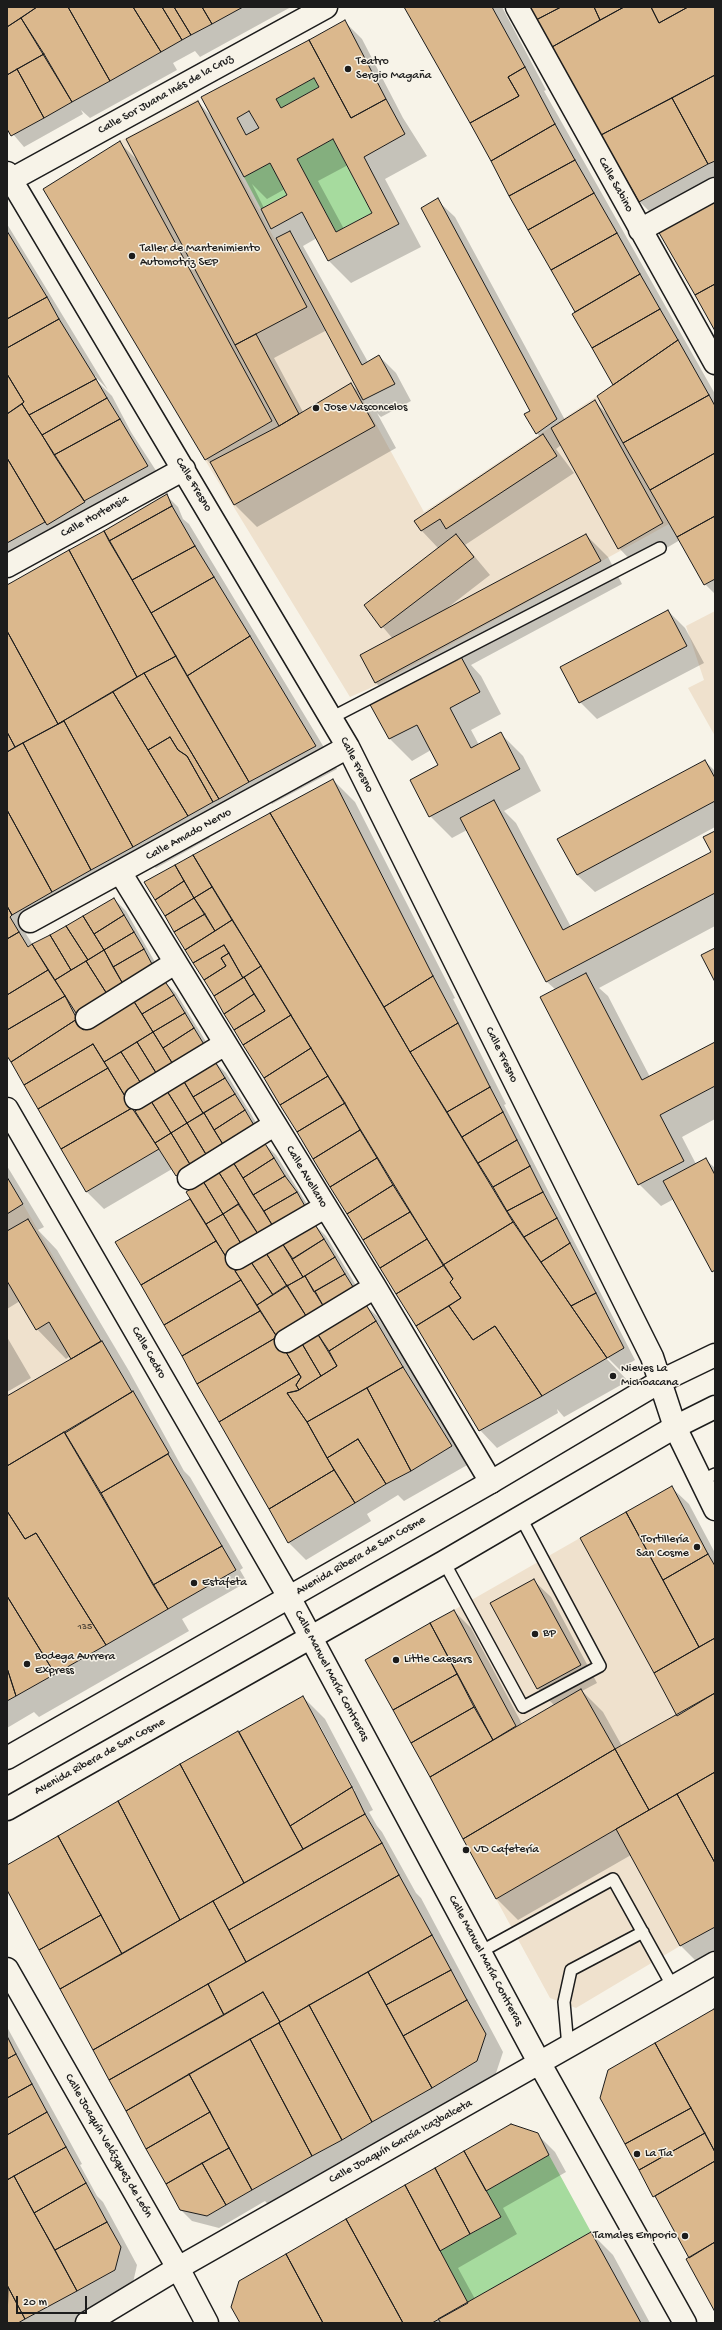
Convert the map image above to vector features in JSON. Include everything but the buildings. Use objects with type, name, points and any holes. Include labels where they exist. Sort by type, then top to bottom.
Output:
[{"type":"street","name":"Calle Sor Juana Inés de la Cruz","points":[[8,178],[326,7]]},
{"type":"street","name":"Calle Sabino","points":[[517,7],[715,363]]},
{"type":"street","name":"Calle Fresno","points":[[8,178],[184,469],[348,747],[645,1343],[661,1381],[675,1427],[707,1477],[715,1509]]},
{"type":"street","points":[[640,230],[715,189]]},
{"type":"street","name":"Calle Hortensia","points":[[7,566],[184,469]]},
{"type":"street","name":"Calle Amado Nervo","points":[[30,921],[348,747]]},
{"type":"street","name":"Calle Avellano","points":[[120,872],[324,1207],[375,1287],[491,1482]]},
{"type":"street","points":[[87,1018],[176,963]]},
{"type":"street","points":[[136,1098],[225,1044]]},
{"type":"street","name":"Calle Cedro","points":[[7,1109],[289,1597]]},
{"type":"street","points":[[189,1178],[274,1125]]},
{"type":"street","points":[[237,1258],[324,1207]]},
{"type":"street","points":[[286,1341],[375,1287]]},
{"type":"street","name":"Avenida Ribera de San Cosme","points":[[7,1758],[491,1482],[661,1381],[715,1355]]},
{"type":"street","name":"Avenida Ribera de San Cosme","points":[[7,1810],[444,1562],[520,1516],[675,1427],[715,1407]]},
{"type":"street","name":"Calle Manuel María Contreras","points":[[289,1597],[540,2064],[685,2323]]},
{"type":"street","name":"Calle Joaquín García Icazbalceta","points":[[87,2323],[178,2268],[540,2064],[715,1963]]},
{"type":"street","name":"Calle Joaquín Velázquez de León","points":[[7,1969],[178,2268],[207,2323]]},
{"type":"lane","points":[[331,718],[660,548]]},
{"type":"lane","points":[[444,1562],[523,1707],[600,1666],[520,1516]]},
{"type":"lane","points":[[480,1952],[613,1879],[673,1987]]},
{"type":"lane","points":[[568,2047],[564,2002],[571,1970],[643,1932]]},
{"type":"shaded area","name":"Jose Vasconcelos","points":[[198,99],[424,512],[597,396],[669,524],[375,686],[350,697],[205,460],[272,421],[120,141]]},
{"type":"shaded area","points":[[715,611],[715,736],[688,688],[704,680],[686,626]]},
{"type":"shaded area","points":[[23,1204],[102,1341],[7,1396],[7,1214]]},
{"type":"shaded area","points":[[580,1538],[677,1716],[615,1749],[581,1689],[516,1726],[454,1610]]},
{"type":"shaded area","points":[[616,1829],[680,1946],[576,2008],[550,1998],[496,1899]]},
{"type":"green space","points":[[314,78],[319,87],[281,108],[276,99]]},
{"type":"green space","points":[[333,139],[372,213],[336,232],[297,159]]},
{"type":"green space","points":[[270,163],[287,195],[261,209],[244,177]]},
{"type":"green space","points":[[549,2155],[591,2232],[468,2303],[440,2251],[501,2217],[486,2191]]},
{"type":"place","name":"Teatro Sergio Magaña","points":[[348,69]]},
{"type":"place","name":"Taller de Mantenimiento Automotriz SEP","points":[[132,256]]},
{"type":"place","name":"Jose Vasconcelos","points":[[316,408]]},
{"type":"place","name":"Nieves La Michoacana","points":[[613,1376]]},
{"type":"place","name":"Tortillería San Cosme","points":[[697,1547]]},
{"type":"place","name":"Estafeta","points":[[194,1583]]},
{"type":"place","name":"BP","points":[[535,1634]]},
{"type":"place","name":"Little Caesars","points":[[396,1660]]},
{"type":"place","name":"Bodega Aurrera Express","points":[[27,1664]]},
{"type":"place","name":"VD Cafetería","points":[[466,1850]]},
{"type":"place","name":"La Tía","points":[[637,2154]]},
{"type":"place","name":"Tamales Emporio","points":[[685,2236]]}]
